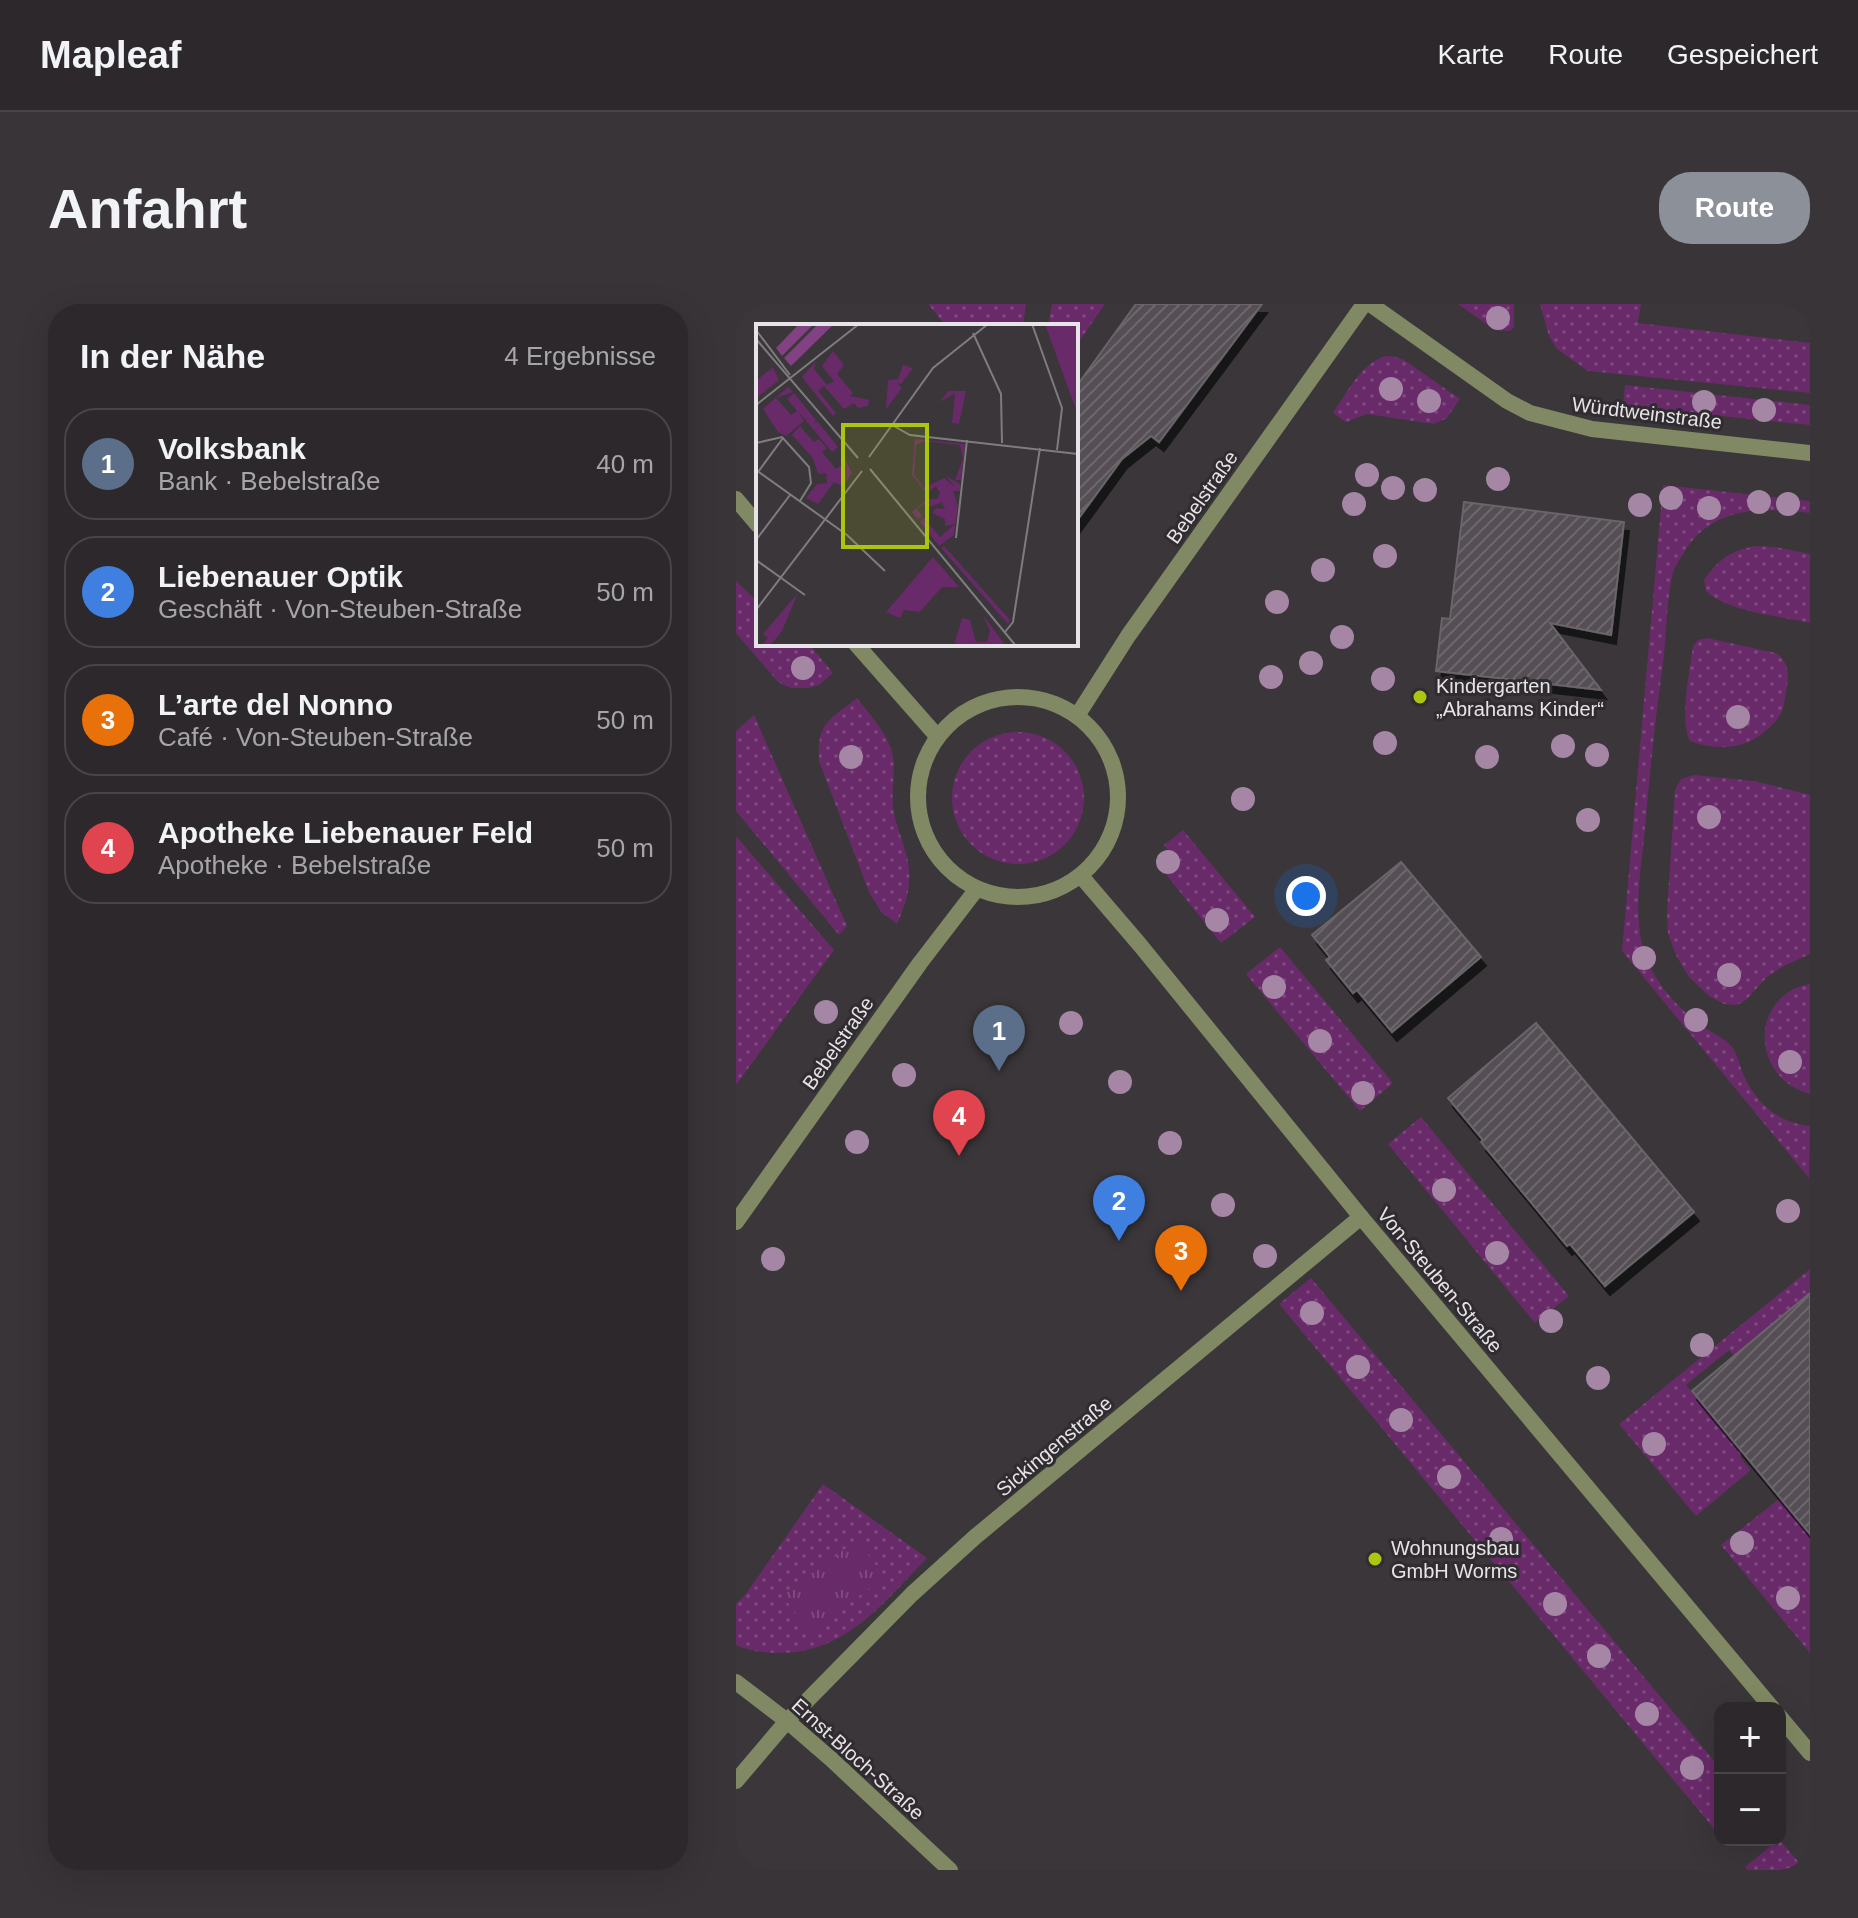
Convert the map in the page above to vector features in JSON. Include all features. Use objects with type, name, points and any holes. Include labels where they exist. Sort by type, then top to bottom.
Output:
[{"type":"street","name":"Würdtweinstraße","points":[[1367,304],[1507,401],[1530,413],[1592,429],[1810,453]]},
{"type":"street","name":"Bebelstraße","points":[[1077,716],[1128,636],[1367,304]]},
{"type":"street","points":[[736,499],[756,523]]},
{"type":"street","points":[[858,646],[936,735]]},
{"type":"street","points":[[1006,698],[1031,698],[1055,704],[1077,716],[1099,737],[1113,765],[1119,795],[1115,825],[1102,853],[1081,876],[1058,890],[1031,897],[1003,897],[976,890],[951,872],[931,848],[920,819],[918,789],[936,735],[960,715],[982,704],[1006,698]]},
{"type":"street","name":"Von-Steuben-Straße","points":[[1081,876],[1361,1217],[1767,1702]]},
{"type":"street","name":"Bebelstraße","points":[[736,1222],[920,963],[976,890]]},
{"type":"street","name":"Sickingenstraße","points":[[736,1781],[787,1721],[912,1594],[975,1537],[1361,1217]]},
{"type":"street","name":"Ernst-Bloch-Straße","points":[[736,1682],[831,1759],[950,1870]]},
{"type":"street","points":[[1786,1724],[1810,1753]]},
{"type":"green space","points":[[928,304],[1026,304],[1023,324],[944,324]]},
{"type":"green space","points":[[1052,304],[1105,304],[1078,343],[1078,324],[1048,324]]},
{"type":"green space","points":[[1458,304],[1514,304],[1514,327],[1510,331],[1495,330]]},
{"type":"green space","points":[[1540,304],[1641,304],[1638,323],[1810,343],[1810,393],[1588,371],[1557,349],[1549,336]]},
{"type":"green space","points":[[1386,356],[1404,360],[1460,399],[1447,418],[1434,424],[1367,414],[1346,422],[1333,413],[1362,372]]},
{"type":"green space","points":[[1625,385],[1810,405],[1810,425],[1623,406]]},
{"type":"green space","points":[[1663,485],[1810,501],[1810,513],[1760,510],[1728,516],[1713,523],[1688,546],[1674,570],[1652,751],[1638,908],[1640,935],[1647,960],[1667,993],[1695,1020],[1731,1046],[1750,1088],[1763,1104],[1780,1117],[1810,1126],[1809,1178],[1622,951]]},
{"type":"green space","points":[[1756,546],[1810,554],[1810,623],[1741,609],[1706,591],[1704,580],[1715,566],[1732,553]]},
{"type":"green space","points":[[736,581],[756,600],[756,646],[811,646],[833,673],[819,685],[791,688],[778,682],[736,633]]},
{"type":"green space","points":[[1707,638],[1776,653],[1787,667],[1787,686],[1781,713],[1762,734],[1744,744],[1712,747],[1690,741],[1685,708],[1693,646],[1698,640]]},
{"type":"green space","points":[[857,698],[885,735],[893,756],[894,810],[909,877],[905,905],[897,924],[881,912],[869,892],[819,761],[820,738],[827,723]]},
{"type":"green space","points":[[754,715],[847,926],[839,935],[736,811],[736,731]]},
{"type":"green space","points":[[1018,732],[1043,737],[1065,751],[1079,773],[1084,798],[1079,823],[1065,845],[1043,859],[1018,864],[993,859],[971,845],[957,823],[952,798],[957,773],[971,751],[993,737]]},
{"type":"green space","points":[[1694,775],[1754,781],[1810,795],[1810,954],[1767,977],[1746,1000],[1737,1005],[1724,1004],[1709,996],[1689,977],[1668,934],[1675,790],[1681,779]]},
{"type":"green space","points":[[1183,830],[1255,917],[1221,943],[1161,868],[1174,857],[1164,845]]},
{"type":"green space","points":[[736,836],[834,950],[736,1085]]},
{"type":"green space","points":[[1280,947],[1393,1083],[1360,1111],[1246,974]]},
{"type":"green space","points":[[1810,984],[1810,1094],[1790,1085],[1776,1072],[1768,1055],[1765,1037],[1767,1019],[1776,1004],[1790,991]]},
{"type":"green space","points":[[1421,1117],[1569,1296],[1535,1323],[1388,1144]]},
{"type":"green space","points":[[1810,1269],[1810,1300],[1806,1296],[1734,1356],[1729,1350],[1686,1385],[1743,1453],[1740,1457],[1751,1470],[1696,1516],[1619,1424]]},
{"type":"green space","points":[[1311,1278],[1714,1761],[1714,1829],[1279,1304]]},
{"type":"green space","points":[[823,1484],[927,1558],[879,1608],[844,1635],[825,1644],[803,1651],[779,1653],[736,1645],[736,1604]]},
{"type":"green space","points":[[1780,1498],[1810,1534],[1810,1653],[1721,1545]]},
{"type":"green space","points":[[857,1540],[885,1577],[810,1632],[782,1595]]},
{"type":"green space","points":[[1771,1846],[1785,1846],[1805,1870],[1747,1870],[1745,1867]]},
{"type":"building","points":[[1136,304],[1262,304],[1159,442],[1151,436],[1122,459],[1078,519],[1078,384]]},
{"type":"building","points":[[1464,502],[1624,522],[1611,635],[1550,623],[1601,690],[1436,671],[1442,618],[1450,619]]},
{"type":"building","points":[[1401,862],[1481,957],[1392,1032],[1357,990],[1353,993],[1326,960],[1330,957],[1312,935]]},
{"type":"building","points":[[1536,1023],[1694,1212],[1605,1286],[1570,1244],[1567,1246],[1448,1098]]},
{"type":"building","points":[[1810,1293],[1810,1534],[1692,1391]]},
{"type":"place","name":"Kindergarten „Abrahams Kinder“","points":[[1420,697]]},
{"type":"place","name":"Volksbank","points":[[999,1071]]},
{"type":"place","name":"Apotheke Liebenauer Feld","points":[[959,1156]]},
{"type":"place","name":"Liebenauer Optik","points":[[1119,1241]]},
{"type":"place","name":"L’arte del Nonno","points":[[1181,1291]]},
{"type":"place","name":"Wohnungsbau GmbH Worms","points":[[1375,1559]]}]
